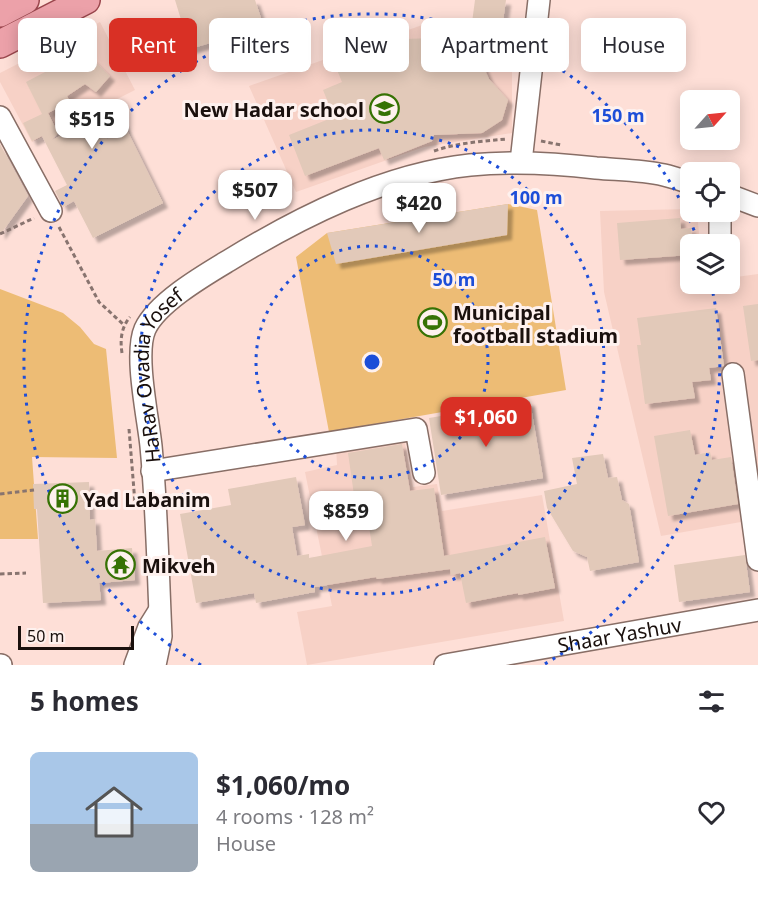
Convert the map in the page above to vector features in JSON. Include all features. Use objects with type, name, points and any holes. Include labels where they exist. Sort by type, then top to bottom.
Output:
[{"type":"main road","points":[[0,13],[25,0]]},
{"type":"main road","points":[[0,44],[86,0]]},
{"type":"street","points":[[521,162],[539,0]]},
{"type":"street","points":[[0,117],[51,211]]},
{"type":"street","name":"HaRav Ovadia Yosef","points":[[155,665],[161,636],[160,610],[151,446],[142,379],[141,346],[145,329],[171,298],[265,238],[302,219],[393,182],[432,172],[469,165],[521,162],[574,165],[663,175],[680,180]]},
{"type":"street","points":[[740,199],[758,206]]},
{"type":"street","points":[[733,374],[758,560]]},
{"type":"street","points":[[152,471],[416,429],[424,472]]},
{"type":"street","points":[[135,665],[149,627],[160,610]]},
{"type":"street","name":"Shaar Yashuv","points":[[445,665],[758,610]]},
{"type":"path","points":[[432,152],[484,141],[523,138],[567,146]]},
{"type":"path","points":[[0,234],[51,211],[99,302],[141,346]]},
{"type":"path","points":[[123,361],[121,343],[123,325],[130,317]]},
{"type":"path","points":[[129,429],[136,512]]},
{"type":"path","points":[[0,494],[34,490]]},
{"type":"path","points":[[0,574],[26,573]]},
{"type":"shaded area","points":[[100,22],[109,39],[109,72],[126,72],[135,90],[32,142],[0,82],[0,73],[18,64],[18,72],[97,72],[97,24]]},
{"type":"shaded area","name":"New Hadar school","points":[[421,25],[421,72],[512,72],[512,133],[424,147],[296,192],[249,86],[289,72],[311,72],[311,64],[323,60],[323,72],[409,72],[409,30]]},
{"type":"shaded area","name":"Municipal football stadium","points":[[508,204],[537,210],[566,390],[329,432],[296,257],[327,233]]},
{"type":"shaded area","points":[[680,209],[680,222],[698,222],[699,234],[680,234],[680,294],[740,294],[740,276],[758,274],[758,519],[661,536],[604,292],[600,211]]},
{"type":"shaded area","points":[[0,289],[63,313],[80,327],[94,344],[106,349],[117,458],[32,457],[38,539],[0,539]]},
{"type":"shaded area","points":[[403,433],[413,487],[437,484],[442,511],[542,495],[564,621],[307,665],[297,612],[332,606],[305,472],[337,465],[336,445]]},
{"type":"building","points":[[175,0],[255,0],[261,18],[209,18],[209,43],[197,47],[197,18],[181,18]]},
{"type":"building","points":[[475,0],[506,0],[503,18],[473,18]]},
{"type":"building","points":[[421,38],[421,72],[486,72],[489,79],[508,100],[502,120],[482,133],[434,135],[432,141],[384,160],[379,148],[305,176],[289,135],[334,117],[323,90],[342,82],[338,72],[409,72],[409,39]]},
{"type":"building","points":[[97,64],[110,76],[96,92],[85,84],[67,96],[70,102],[48,113],[58,133],[52,140],[116,108],[163,203],[93,238],[74,201],[63,207],[55,191],[67,185],[42,136],[32,141],[23,123],[42,114],[26,82],[45,72],[97,72]]},
{"type":"building","points":[[0,144],[28,196],[0,235]]},
{"type":"building","points":[[508,204],[507,235],[336,264],[327,233]]},
{"type":"building","points":[[680,218],[681,229],[691,228],[691,234],[680,234],[680,256],[620,260],[617,223]]},
{"type":"building","points":[[758,304],[758,360],[751,361],[743,306]]},
{"type":"building","points":[[716,308],[724,366],[709,368],[711,380],[692,382],[695,398],[645,404],[637,345],[641,345],[637,318]]},
{"type":"building","points":[[530,401],[543,478],[441,495],[429,418]]},
{"type":"building","points":[[690,430],[695,455],[710,452],[712,460],[731,457],[738,504],[668,516],[654,436]]},
{"type":"building","points":[[402,444],[410,491],[434,488],[444,556],[545,537],[555,588],[466,603],[460,573],[451,575],[450,569],[377,579],[376,577],[315,587],[315,592],[256,603],[254,593],[196,603],[180,514],[231,505],[228,489],[296,477],[305,525],[292,527],[297,556],[309,554],[309,558],[372,546],[365,500],[355,502],[348,453]]},
{"type":"building","points":[[603,454],[608,478],[617,477],[622,500],[629,504],[639,562],[590,571],[587,557],[573,551],[547,508],[544,491],[577,484],[572,458]]},
{"type":"building","points":[[89,482],[90,520],[95,519],[97,551],[132,548],[135,580],[99,583],[101,600],[43,603],[37,509],[34,509],[33,484]]},
{"type":"building","points":[[745,555],[750,592],[679,602],[674,565]]},
{"type":"place","name":"New Hadar school","points":[[385,109]]},
{"type":"place","name":"Municipal football stadium","points":[[432,323]]},
{"type":"place","name":"Yad Labanim","points":[[62,499]]},
{"type":"place","name":"Mikveh","points":[[121,565]]}]
